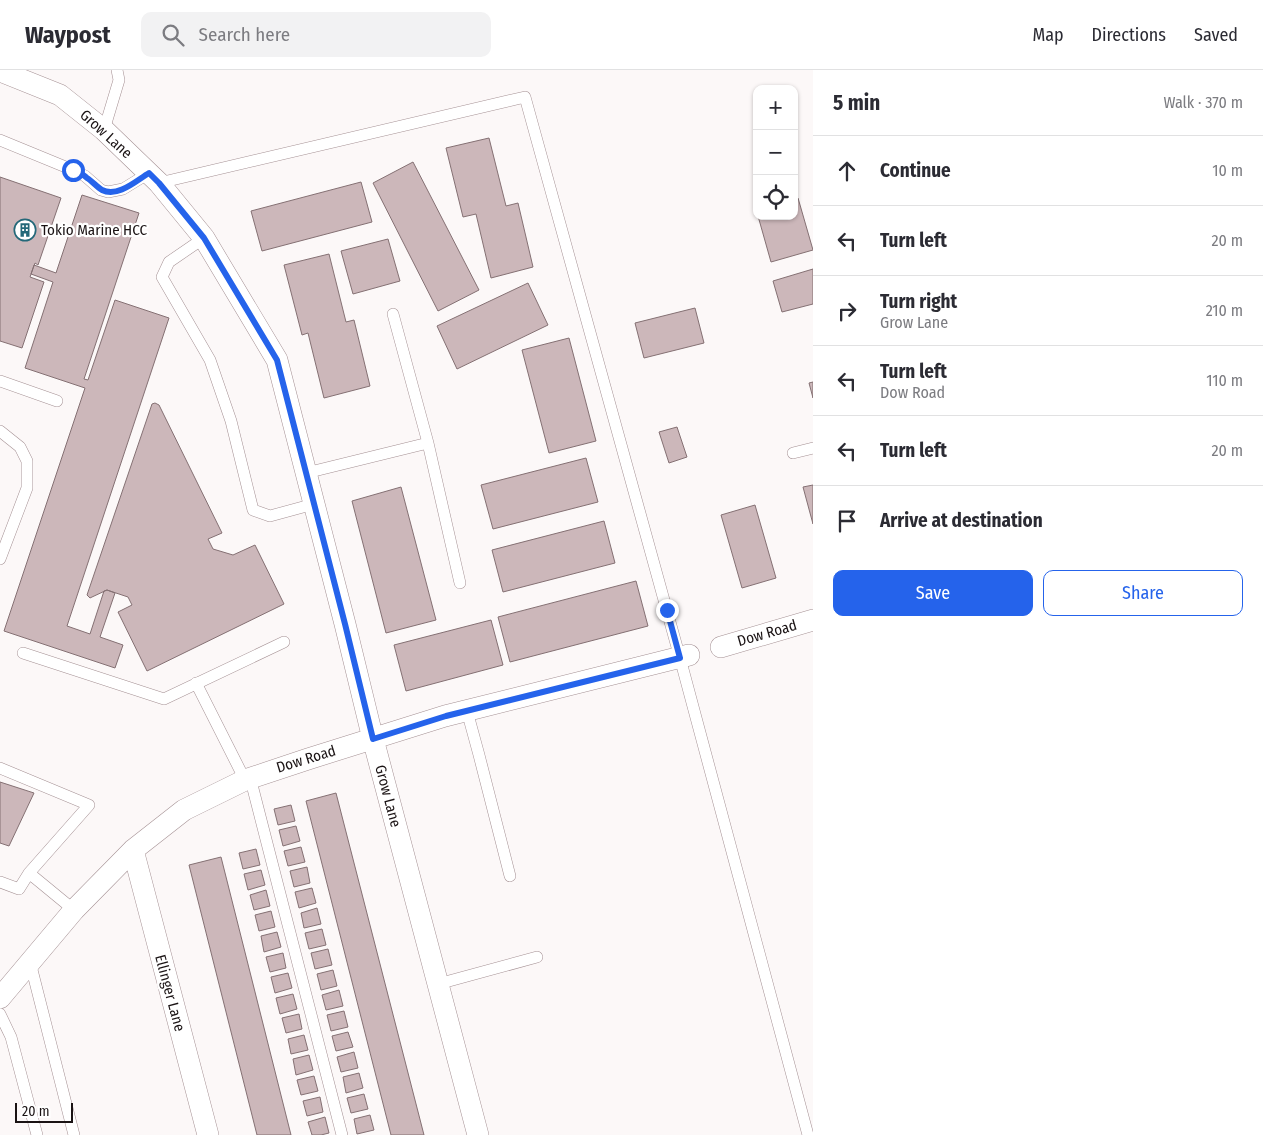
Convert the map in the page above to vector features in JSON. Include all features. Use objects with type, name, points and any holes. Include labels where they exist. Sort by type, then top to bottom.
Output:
[{"type":"street","name":"Grow Lane","points":[[0,71],[60,94],[104,130],[154,178],[204,238],[277,360],[373,739],[478,1135]]},
{"type":"street","name":"Dow Road","points":[[721,646],[813,620]]},
{"type":"street","name":"Dow Road","points":[[0,998],[74,910],[133,850],[184,810],[248,778],[446,716],[684,656]]},
{"type":"street","name":"Ellinger Lane","points":[[133,850],[208,1135]]},
{"type":"lane","points":[[104,130],[119,80],[117,70]]},
{"type":"lane","points":[[0,140],[73,170],[85,176],[101,190],[108,192],[154,178],[525,97],[667,610],[684,656],[688,686],[808,1135]]},
{"type":"lane","points":[[204,238],[169,262],[162,276],[210,360],[231,421],[253,510],[270,516],[314,504]]},
{"type":"lane","points":[[393,314],[428,443],[460,583]]},
{"type":"lane","points":[[0,381],[57,401]]},
{"type":"lane","points":[[0,431],[20,447],[27,461],[27,488],[0,559]]},
{"type":"lane","points":[[306,473],[428,443]]},
{"type":"lane","points":[[793,453],[813,448]]},
{"type":"lane","points":[[23,653],[164,699],[284,642]]},
{"type":"lane","points":[[196,683],[248,778],[342,1135]]},
{"type":"lane","points":[[467,711],[510,876]]},
{"type":"lane","points":[[0,768],[89,804],[29,873],[19,889],[0,882]]},
{"type":"lane","points":[[29,873],[74,910]]},
{"type":"lane","points":[[438,984],[537,957]]},
{"type":"lane","points":[[30,962],[74,1135]]},
{"type":"lane","points":[[0,1014],[11,1037],[36,1135]]},
{"type":"building","points":[[489,138],[506,206],[518,203],[533,267],[491,278],[476,214],[463,217],[446,148]]},
{"type":"building","points":[[413,162],[479,290],[438,311],[373,183]]},
{"type":"building","name":"Tokio Marine HCC","points":[[0,177],[61,198],[38,265],[35,263],[30,277],[44,282],[22,348],[0,341]]},
{"type":"building","points":[[361,182],[372,222],[262,251],[251,211]]},
{"type":"building","points":[[82,195],[139,213],[84,379],[88,380],[115,300],[169,318],[67,626],[90,634],[104,591],[107,590],[115,593],[100,637],[123,645],[115,668],[4,631],[85,388],[25,368],[53,282],[31,274],[34,265],[56,273]]},
{"type":"building","points":[[798,198],[813,250],[771,262],[759,220],[798,220]]},
{"type":"building","points":[[388,239],[400,281],[353,294],[341,251]]},
{"type":"building","points":[[329,254],[346,322],[354,320],[370,386],[324,398],[308,333],[302,335],[284,265]]},
{"type":"building","points":[[813,269],[813,304],[782,312],[773,281]]},
{"type":"building","points":[[528,283],[548,325],[457,369],[437,326]]},
{"type":"building","points":[[695,308],[704,343],[644,358],[635,323]]},
{"type":"building","points":[[569,338],[596,441],[549,453],[522,350]]},
{"type":"building","points":[[813,382],[813,398],[809,383]]},
{"type":"building","points":[[152,404],[159,405],[222,533],[208,539],[213,549],[233,555],[255,545],[284,604],[147,671],[118,612],[132,605],[128,597],[107,590],[90,598],[87,595]]},
{"type":"building","points":[[677,427],[687,457],[669,463],[659,432]]},
{"type":"building","points":[[586,458],[598,502],[493,529],[481,485]]},
{"type":"building","points":[[813,485],[813,524],[803,487]]},
{"type":"building","points":[[401,487],[436,620],[386,633],[352,501]]},
{"type":"building","points":[[755,505],[776,578],[742,588],[721,515]]},
{"type":"building","points":[[604,521],[615,563],[503,592],[492,550]]},
{"type":"building","points":[[636,581],[648,626],[510,662],[498,617]]},
{"type":"building","points":[[491,620],[503,665],[406,691],[394,645]]},
{"type":"building","points":[[0,782],[34,793],[9,846],[0,843]]},
{"type":"building","points":[[336,793],[424,1135],[391,1135],[306,801]]},
{"type":"building","points":[[291,805],[295,821],[278,825],[274,809]]},
{"type":"building","points":[[296,826],[300,841],[283,846],[279,830]]},
{"type":"building","points":[[301,847],[305,862],[288,866],[284,851]]},
{"type":"building","points":[[256,849],[260,865],[243,869],[239,853]]},
{"type":"building","points":[[221,857],[291,1135],[257,1135],[189,865]]},
{"type":"building","points":[[307,867],[310,883],[294,887],[290,871]]},
{"type":"building","points":[[261,870],[265,885],[248,890],[244,874]]},
{"type":"building","points":[[312,888],[316,903],[299,908],[295,892]]},
{"type":"building","points":[[266,890],[270,906],[254,910],[250,895]]},
{"type":"building","points":[[317,908],[321,924],[304,928],[301,913]]},
{"type":"building","points":[[271,911],[275,927],[259,931],[255,915]]},
{"type":"building","points":[[322,929],[326,945],[309,949],[305,933]]},
{"type":"building","points":[[277,932],[281,947],[264,952],[261,936]]},
{"type":"building","points":[[328,949],[332,965],[315,969],[311,953]]},
{"type":"building","points":[[283,953],[286,968],[270,972],[266,957]]},
{"type":"building","points":[[333,970],[337,986],[321,990],[317,974]]},
{"type":"building","points":[[288,973],[292,988],[275,993],[271,977]]},
{"type":"building","points":[[339,990],[343,1006],[326,1010],[322,995]]},
{"type":"building","points":[[293,994],[297,1009],[280,1014],[276,998]]},
{"type":"building","points":[[344,1011],[348,1027],[331,1031],[327,1015]]},
{"type":"building","points":[[299,1014],[302,1029],[286,1033],[282,1018]]},
{"type":"building","points":[[348,1032],[353,1047],[336,1051],[332,1036]]},
{"type":"building","points":[[304,1035],[308,1050],[291,1054],[288,1039]]},
{"type":"building","points":[[354,1052],[358,1068],[341,1072],[337,1057]]},
{"type":"building","points":[[309,1055],[313,1070],[296,1075],[293,1059]]},
{"type":"building","points":[[359,1073],[363,1088],[346,1093],[343,1077]]},
{"type":"building","points":[[314,1076],[318,1091],[301,1095],[297,1080]]},
{"type":"building","points":[[364,1094],[368,1109],[351,1113],[347,1098]]},
{"type":"building","points":[[320,1097],[323,1112],[307,1116],[303,1101]]},
{"type":"building","points":[[370,1115],[374,1130],[357,1134],[354,1119]]},
{"type":"building","points":[[325,1117],[329,1133],[312,1135],[308,1122]]},
{"type":"place","name":"Tokio Marine HCC","points":[[25,230]]},
{"type":"route","points":[[73,170],[85,176],[101,190],[108,192],[123,189],[149,173],[204,238],[277,360],[373,739],[446,716],[680,658],[667,610]]}]
